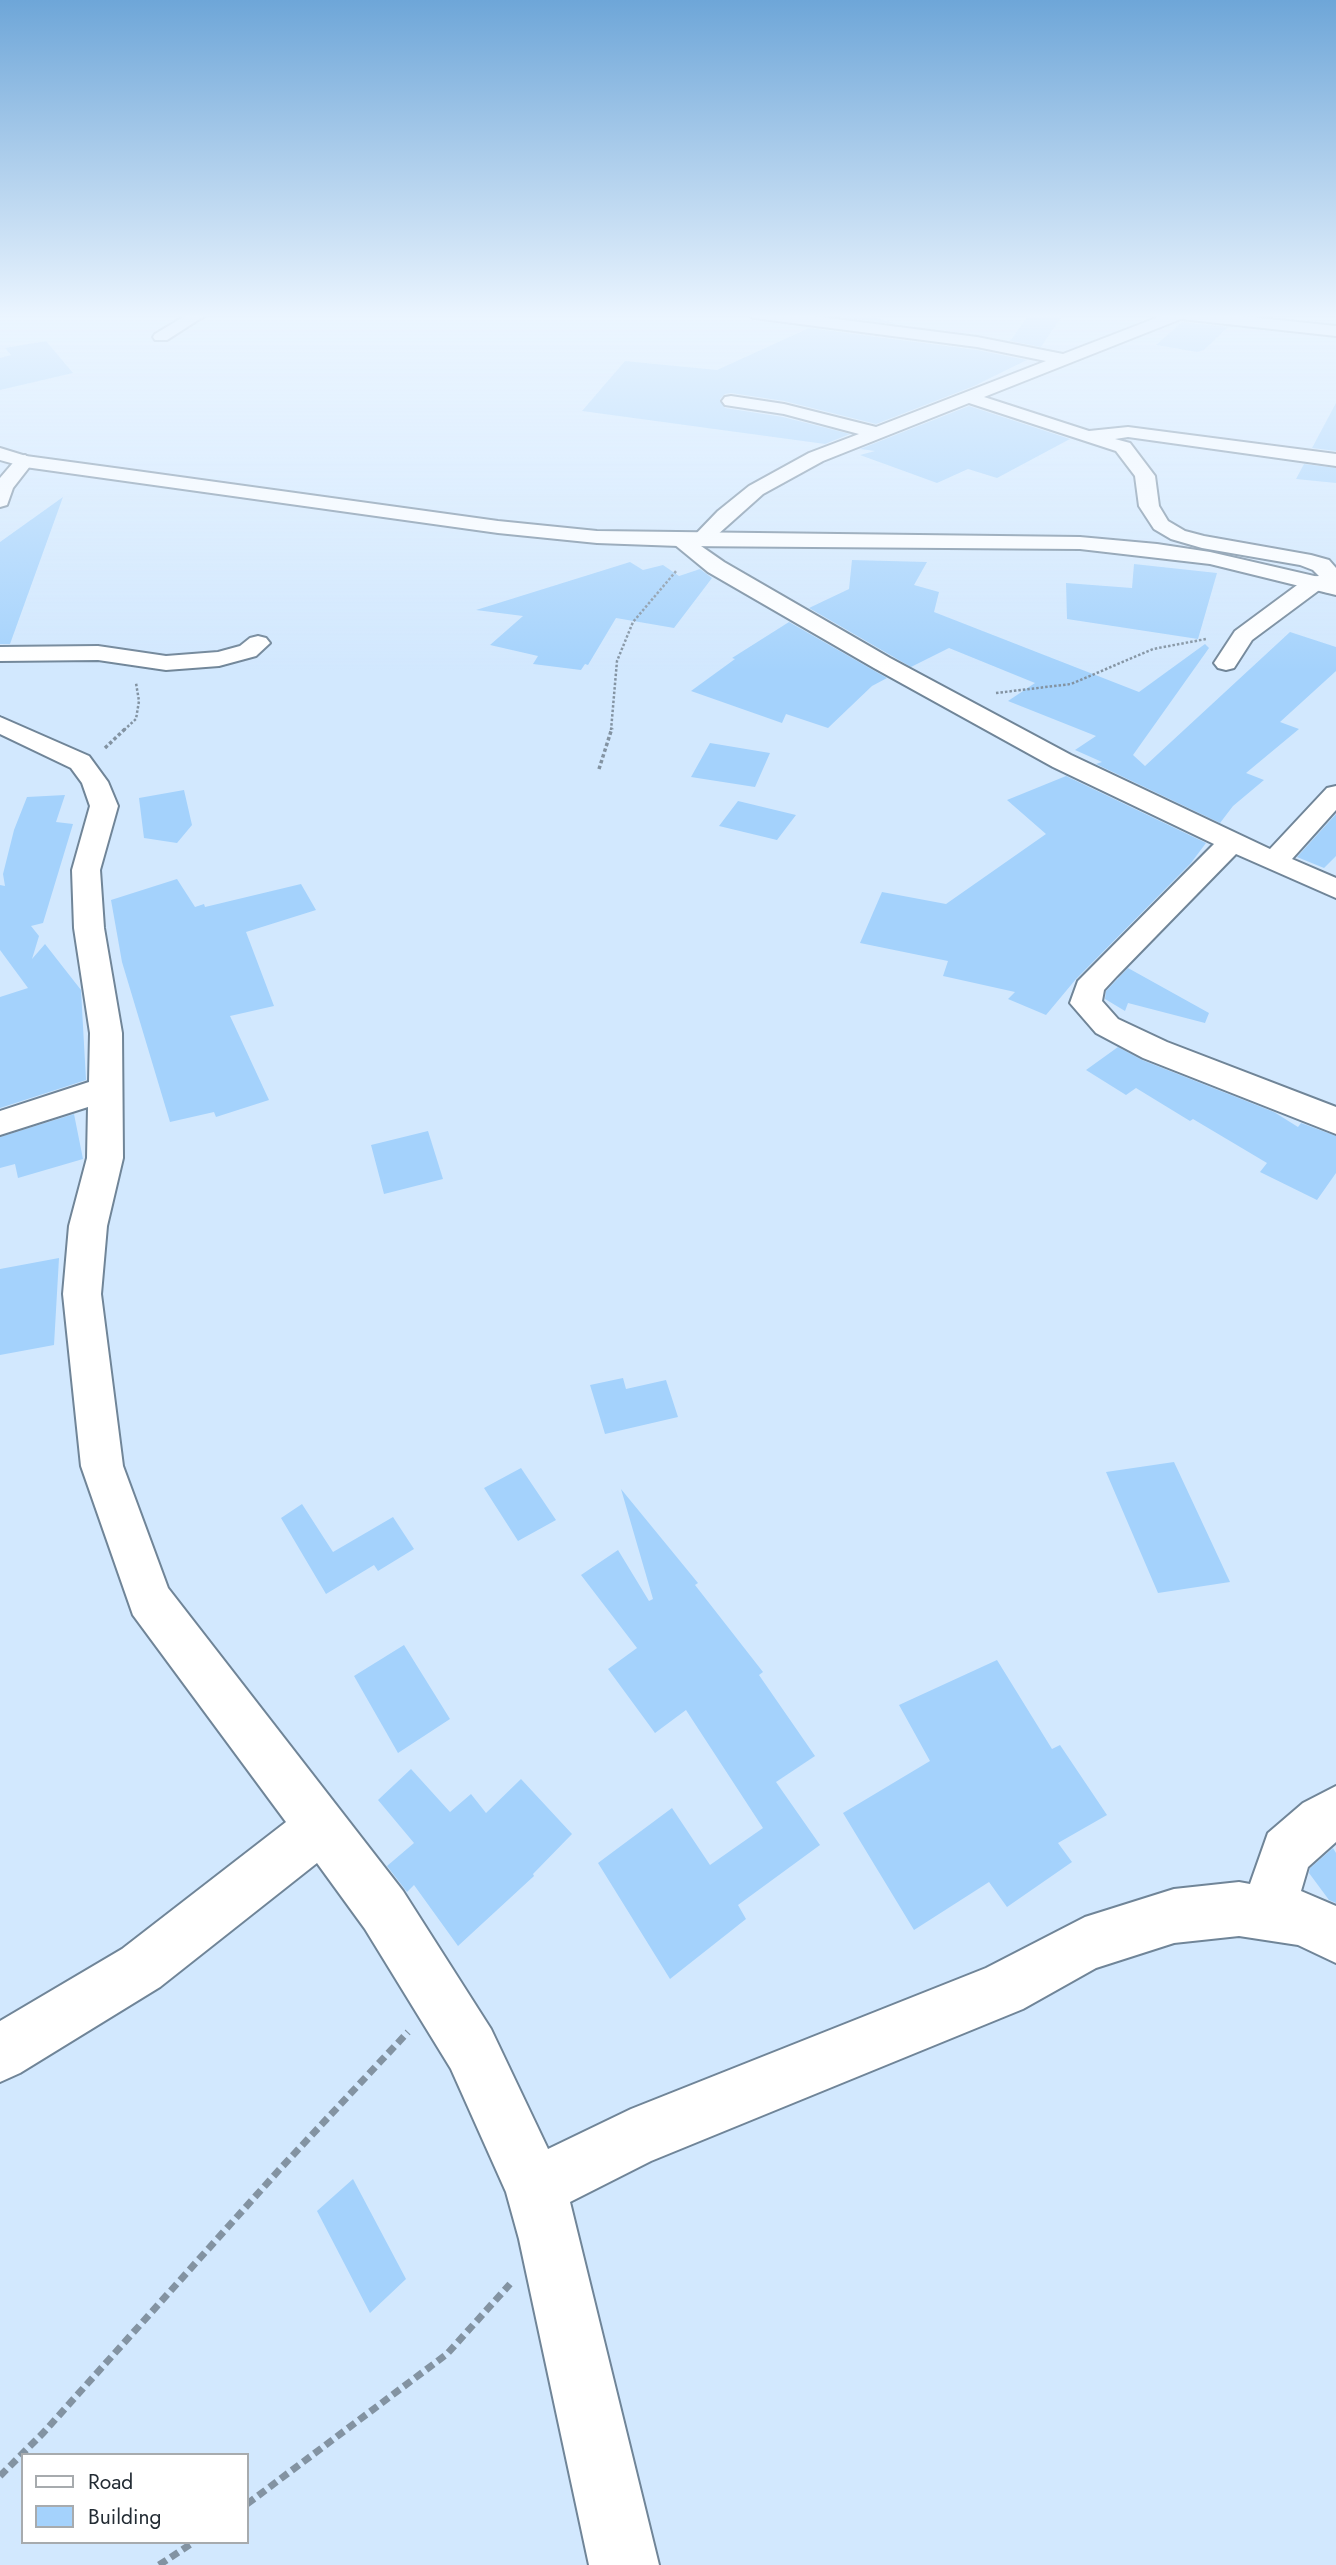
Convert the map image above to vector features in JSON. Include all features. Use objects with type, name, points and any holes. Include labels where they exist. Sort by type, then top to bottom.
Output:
[{"type":"street","points":[[690,543],[756,490],[817,457],[873,433]]},
{"type":"street","points":[[1074,433],[1115,444],[1126,452],[1145,476],[1149,506],[1161,525],[1178,536],[1304,559],[1321,565],[1329,573],[1328,586]]},
{"type":"street","points":[[1085,436],[1120,433]]},
{"type":"street","points":[[1134,433],[1336,460]]},
{"type":"street","points":[[1126,452],[1223,458],[1232,445]]},
{"type":"street","points":[[0,454],[25,461],[498,527],[597,537],[690,543],[1080,543],[1210,558],[1328,586]]},
{"type":"street","points":[[0,502],[12,474],[25,461]]},
{"type":"street","points":[[690,543],[716,567],[882,663],[1062,761],[1336,889]]},
{"type":"street","points":[[1226,663],[1243,636],[1328,586]]},
{"type":"street","points":[[0,654],[98,653],[166,663],[219,659],[248,651],[258,643]]},
{"type":"street","points":[[0,725],[80,762],[95,782],[104,806],[86,870],[89,928],[106,1033],[105,1158],[88,1226],[82,1294],[102,1466],[149,1600],[384,1910],[471,2049],[536,2187],[624,2565]]},
{"type":"street","points":[[1274,862],[1336,794]]},
{"type":"street","points":[[1232,842],[1106,969],[1089,988],[1086,1003],[1107,1026],[1155,1050],[1260,1093],[1308,1108],[1336,1122]]},
{"type":"street","points":[[0,1123],[106,1089]]},
{"type":"street","points":[[1268,1913],[1286,1851],[1321,1821],[1336,1812]]},
{"type":"street","points":[[0,2053],[141,1968],[320,1828]]},
{"type":"street","points":[[536,2187],[631,2139],[1003,1989],[1085,1944],[1174,1916],[1239,1909],[1306,1919],[1336,1936]]},
{"type":"path","points":[[599,769],[612,727],[617,662],[633,621],[690,543]]},
{"type":"path","points":[[958,703],[1001,692],[1071,684],[1153,649],[1188,640],[1243,636]]},
{"type":"path","points":[[80,762],[106,747],[136,719],[139,661]]},
{"type":"path","points":[[23,2453],[440,1998]]},
{"type":"path","points":[[248,2503],[447,2354],[550,2239]]},
{"type":"path","points":[[0,2476],[21,2455]]},
{"type":"path","points":[[159,2565],[191,2544]]},
{"type":"building","points":[[742,433],[850,434],[825,444]]},
{"type":"building","points":[[901,433],[1051,433],[1070,439],[997,478],[968,469],[937,483],[860,455],[875,451],[860,449]]},
{"type":"building","points":[[1320,433],[1336,433],[1336,451],[1312,448]]},
{"type":"building","points":[[1304,464],[1336,468],[1336,483],[1296,479]]},
{"type":"building","points":[[63,497],[10,644],[0,644],[0,542]]},
{"type":"building","points":[[852,560],[927,562],[914,585],[939,592],[934,612],[1139,692],[1205,644],[1209,648],[1133,755],[1145,766],[1290,632],[1336,647],[1336,671],[1280,722],[1299,729],[1246,773],[1264,780],[1233,806],[1220,823],[1096,764],[1102,762],[1075,750],[1096,736],[1008,701],[1035,683],[949,648],[911,667],[809,608],[849,589]]},
{"type":"building","points":[[630,562],[643,570],[663,565],[679,576],[700,569],[712,578],[674,628],[616,618],[588,665],[585,664],[581,670],[533,664],[538,656],[490,645],[523,616],[476,610]]},
{"type":"building","points":[[1134,564],[1217,573],[1198,639],[1067,619],[1066,583],[1132,588]]},
{"type":"building","points":[[789,622],[887,678],[872,686],[828,728],[786,714],[782,723],[691,691],[735,659],[732,658]]},
{"type":"building","points":[[710,743],[770,753],[755,787],[691,777]]},
{"type":"building","points":[[1066,776],[1206,843],[1191,863],[1076,979],[1046,1015],[1008,999],[1015,992],[943,976],[948,961],[860,943],[882,892],[946,904],[1046,834],[1007,800]]},
{"type":"building","points":[[184,790],[192,825],[177,843],[144,838],[139,798]]},
{"type":"building","points":[[65,795],[56,822],[73,824],[43,923],[31,926],[39,936],[32,959],[45,944],[81,990],[86,1080],[0,1108],[0,997],[28,988],[0,950],[0,885],[5,886],[3,874],[14,830],[27,797]]},
{"type":"building","points":[[738,801],[796,815],[777,840],[719,826]]},
{"type":"building","points":[[1336,814],[1336,856],[1324,868],[1297,857]]},
{"type":"building","points":[[177,879],[195,907],[204,904],[205,907],[301,884],[316,910],[246,932],[274,1006],[230,1016],[269,1100],[216,1117],[214,1112],[170,1122],[122,962],[111,900]]},
{"type":"building","points":[[1128,968],[1209,1013],[1205,1023],[1128,1003],[1125,1011],[1105,999],[1106,991]]},
{"type":"building","points":[[1118,1047],[1142,1060],[1274,1112],[1298,1127],[1301,1123],[1336,1136],[1336,1173],[1317,1200],[1260,1172],[1267,1163],[1193,1119],[1190,1121],[1136,1088],[1126,1095],[1086,1070]]},
{"type":"building","points":[[74,1114],[83,1159],[18,1178],[15,1164],[0,1168],[0,1137]]},
{"type":"building","points":[[428,1131],[443,1179],[384,1194],[371,1145]]},
{"type":"building","points":[[59,1258],[54,1345],[0,1355],[0,1269]]},
{"type":"building","points":[[623,1378],[626,1389],[666,1380],[678,1417],[605,1434],[590,1385]]},
{"type":"building","points":[[1174,1462],[1230,1582],[1158,1593],[1106,1472]]},
{"type":"building","points":[[521,1468],[556,1520],[518,1541],[484,1488]]},
{"type":"building","points":[[621,1489],[698,1583],[695,1585],[763,1672],[759,1675],[815,1756],[776,1782],[820,1845],[738,1905],[746,1919],[670,1979],[598,1863],[672,1808],[710,1865],[763,1828],[686,1710],[655,1733],[608,1669],[637,1648],[581,1575],[618,1550],[649,1601],[653,1599]]},
{"type":"building","points":[[302,1504],[333,1552],[393,1517],[414,1549],[378,1571],[374,1565],[326,1594],[281,1518]]},
{"type":"building","points":[[404,1645],[450,1719],[398,1753],[354,1676]]},
{"type":"building","points":[[997,1660],[1052,1749],[1060,1745],[1107,1815],[1058,1843],[1072,1862],[1007,1907],[989,1882],[914,1930],[843,1813],[930,1761],[899,1705]]},
{"type":"building","points":[[411,1769],[450,1812],[471,1794],[486,1813],[521,1779],[572,1834],[534,1876],[458,1946],[414,1885],[407,1892],[387,1866],[414,1843],[378,1800]]},
{"type":"building","points":[[1333,1848],[1336,1853],[1336,1903],[1329,1900],[1309,1873],[1310,1868]]},
{"type":"building","points":[[353,2179],[406,2279],[370,2313],[317,2211]]}]
